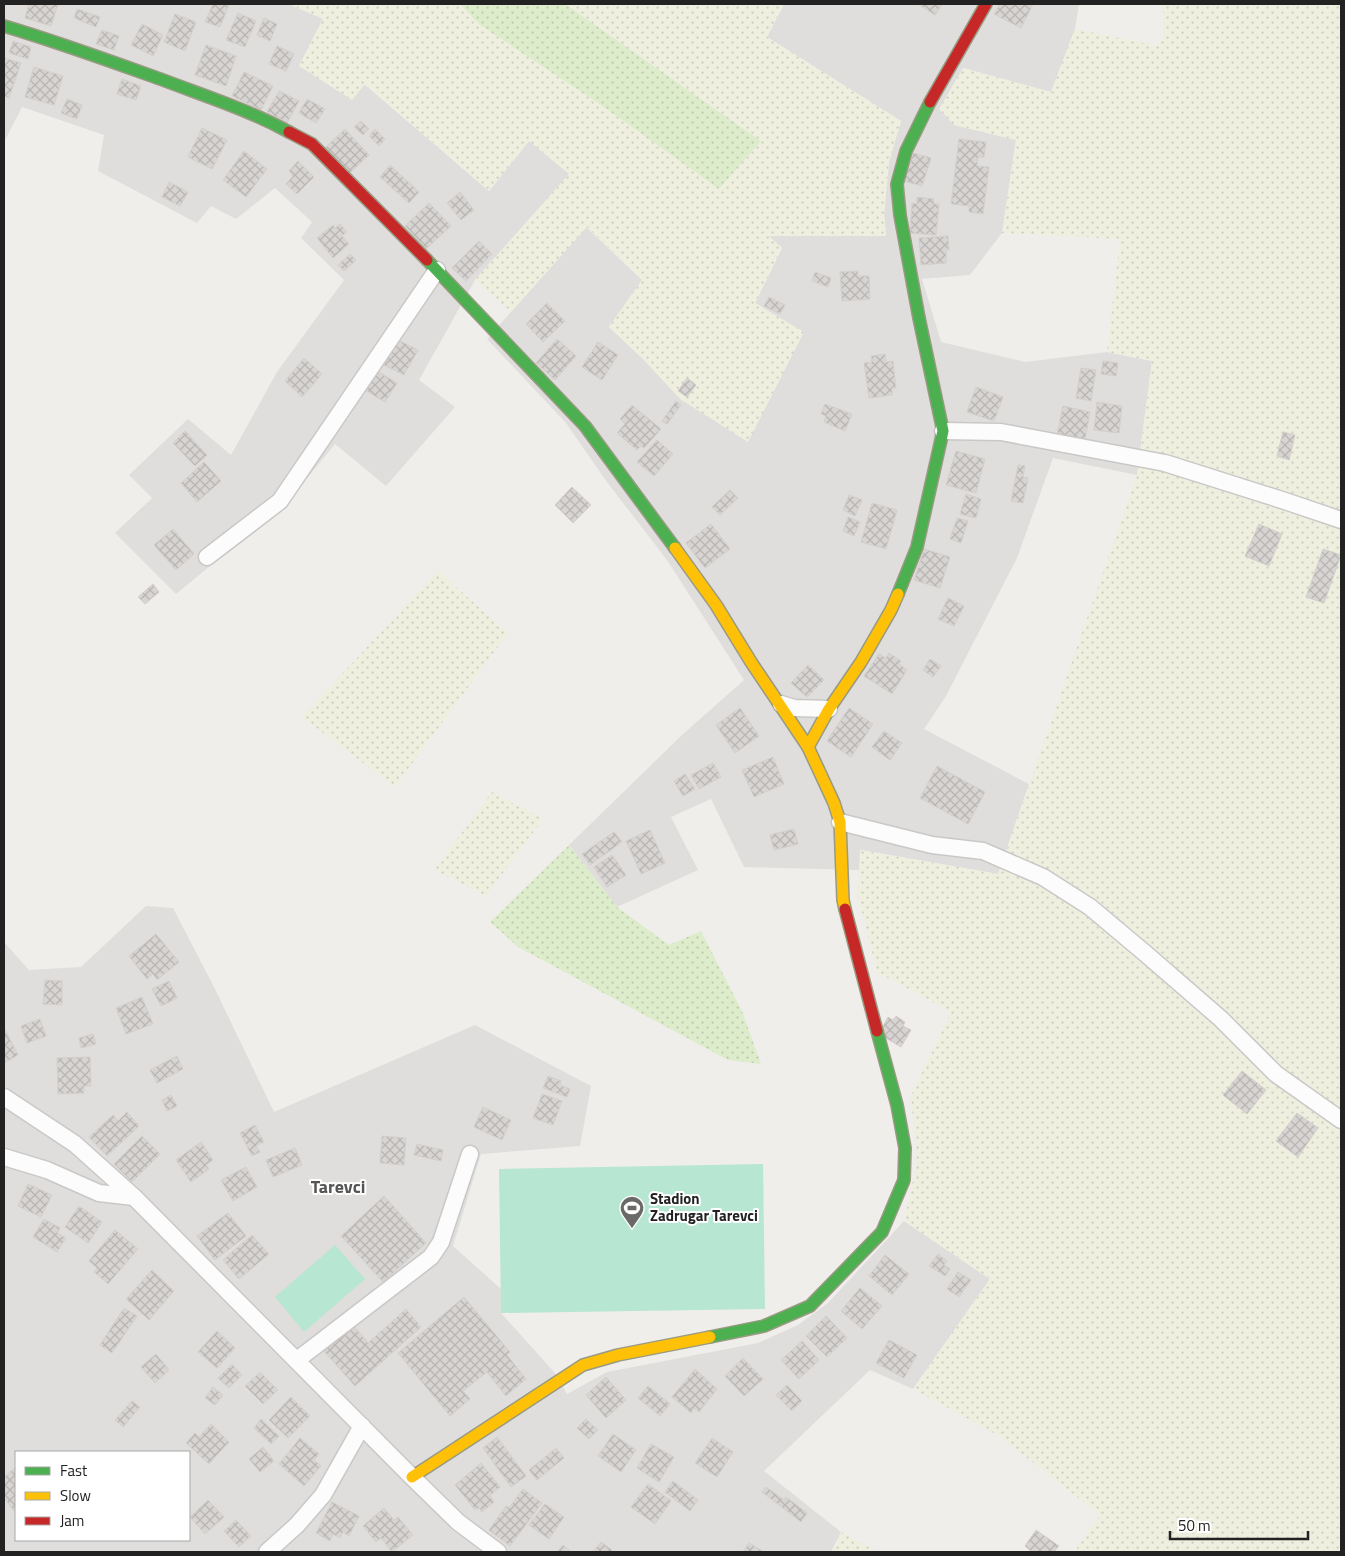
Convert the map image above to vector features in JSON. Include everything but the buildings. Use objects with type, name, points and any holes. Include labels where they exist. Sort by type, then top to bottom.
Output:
[{"type":"street","points":[[808,747],[829,709],[856,670],[891,610],[917,548],[943,431],[915,299],[900,215],[897,184],[906,151],[928,105],[986,4]]},
{"type":"street","points":[[4,26],[54,41],[220,101],[267,120],[312,144],[437,270],[586,426],[716,605],[767,686],[781,704],[808,747],[834,803],[840,822],[843,900],[897,1105],[905,1148],[904,1180],[882,1232],[810,1306],[764,1326],[618,1355],[583,1365],[412,1477]]},
{"type":"street","points":[[207,557],[280,501],[437,270]]},
{"type":"street","points":[[943,431],[1001,432],[1165,463],[1285,500],[1341,520]]},
{"type":"street","points":[[781,704],[794,708],[829,709]]},
{"type":"street","points":[[840,822],[932,845],[983,851],[1043,877],[1090,907],[1221,1019],[1276,1074],[1341,1120]]},
{"type":"street","points":[[4,1097],[75,1144],[134,1197],[458,1522],[498,1552]]},
{"type":"street","points":[[297,1360],[431,1257],[441,1242],[470,1154]]},
{"type":"street","points":[[4,1157],[47,1170],[99,1193],[134,1197]]},
{"type":"street","points":[[267,1552],[297,1525],[324,1496],[362,1426]]},
{"type":"shaded area","points":[[4,4],[289,4],[323,19],[299,66],[364,84],[489,191],[529,141],[570,174],[475,280],[419,380],[455,407],[386,486],[335,444],[287,503],[176,594],[115,533],[152,498],[129,475],[188,419],[231,455],[277,372],[344,280],[301,238],[312,222],[275,188],[236,219],[211,206],[197,223],[98,171],[104,135],[22,107],[4,142]]},
{"type":"shaded area","points":[[784,4],[1079,4],[1075,29],[1051,92],[963,68],[955,125],[1016,140],[1002,233],[970,275],[922,279],[941,342],[1025,362],[1107,352],[1152,361],[1137,475],[1053,458],[1017,558],[946,696],[924,729],[1029,784],[998,874],[861,850],[859,870],[744,867],[711,799],[671,817],[698,870],[617,907],[569,845],[682,735],[744,680],[667,560],[607,482],[566,423],[487,339],[586,227],[642,280],[609,327],[641,357],[774,315],[755,303],[782,248],[768,236],[886,236],[884,214],[889,162],[901,121],[767,37]]},
{"type":"shaded area","points":[[146,906],[173,908],[215,989],[274,1112],[475,1025],[591,1086],[580,1146],[481,1154],[453,1246],[501,1289],[501,1313],[555,1373],[567,1394],[607,1372],[758,1343],[798,1325],[828,1303],[904,1221],[990,1279],[913,1389],[870,1370],[764,1471],[841,1532],[831,1552],[4,1552],[4,942],[29,970],[81,967]]},
{"type":"green space","points":[[289,4],[460,4],[480,25],[604,107],[719,189],[761,141],[565,4],[784,4],[767,37],[901,121],[889,162],[884,214],[886,236],[769,236],[782,248],[755,303],[804,332],[748,442],[680,399],[641,357],[609,327],[642,280],[587,227],[511,312],[475,280],[569,174],[529,141],[489,191],[365,84],[352,100],[299,66],[323,19]]},
{"type":"green space","points":[[460,4],[565,4],[761,141],[719,189],[604,107],[480,25]]},
{"type":"green space","points":[[1163,4],[1341,4],[1341,1552],[1074,1552],[1100,1515],[999,1436],[913,1389],[990,1279],[904,1221],[917,1162],[911,1096],[951,1012],[877,972],[858,896],[860,850],[998,874],[1137,475],[1152,361],[1107,352],[1120,239],[1002,233],[1016,140],[954,125],[939,109],[963,68],[1051,92],[1075,29],[1159,46],[1164,35]]},
{"type":"green space","points":[[438,571],[508,633],[395,787],[302,717]]},
{"type":"green space","points":[[492,792],[543,819],[486,896],[434,870]]},
{"type":"green space","points":[[569,845],[617,907],[669,945],[701,931],[742,1011],[761,1064],[728,1060],[518,947],[490,922]]},
{"type":"green space","name":"Stadion Zadrugar Tarevci","points":[[763,1164],[765,1309],[501,1313],[499,1169]]},
{"type":"green space","points":[[335,1245],[365,1279],[304,1332],[275,1297]]},
{"type":"green space","points":[[841,1532],[878,1552],[831,1552]]},
{"type":"traffic: fast","points":[[4,26],[163,80],[243,110],[289,132]]},
{"type":"traffic: fast","points":[[898,594],[917,547],[943,431],[919,318],[900,215],[897,184],[906,151],[930,102]]},
{"type":"traffic: fast","points":[[427,260],[585,426],[675,548]]},
{"type":"traffic: fast","points":[[710,1337],[764,1326],[810,1306],[882,1232],[904,1180],[905,1148],[897,1105],[877,1031]]},
{"type":"traffic: slow","points":[[675,548],[716,605],[751,662],[808,747]]},
{"type":"traffic: slow","points":[[845,909],[840,822],[834,803],[808,747],[829,709],[861,662],[898,594]]},
{"type":"traffic: slow","points":[[412,1477],[583,1365],[618,1355],[710,1337]]},
{"type":"traffic: jam","points":[[930,102],[986,4]]},
{"type":"traffic: jam","points":[[289,132],[312,144],[427,260]]},
{"type":"traffic: jam","points":[[845,909],[877,1031]]},
{"type":"place","name":"Stadion Zadrugar Tarevci","points":[[632,1229]]},
{"type":"district","name":"Tarevci","points":[[338,1187]]}]
